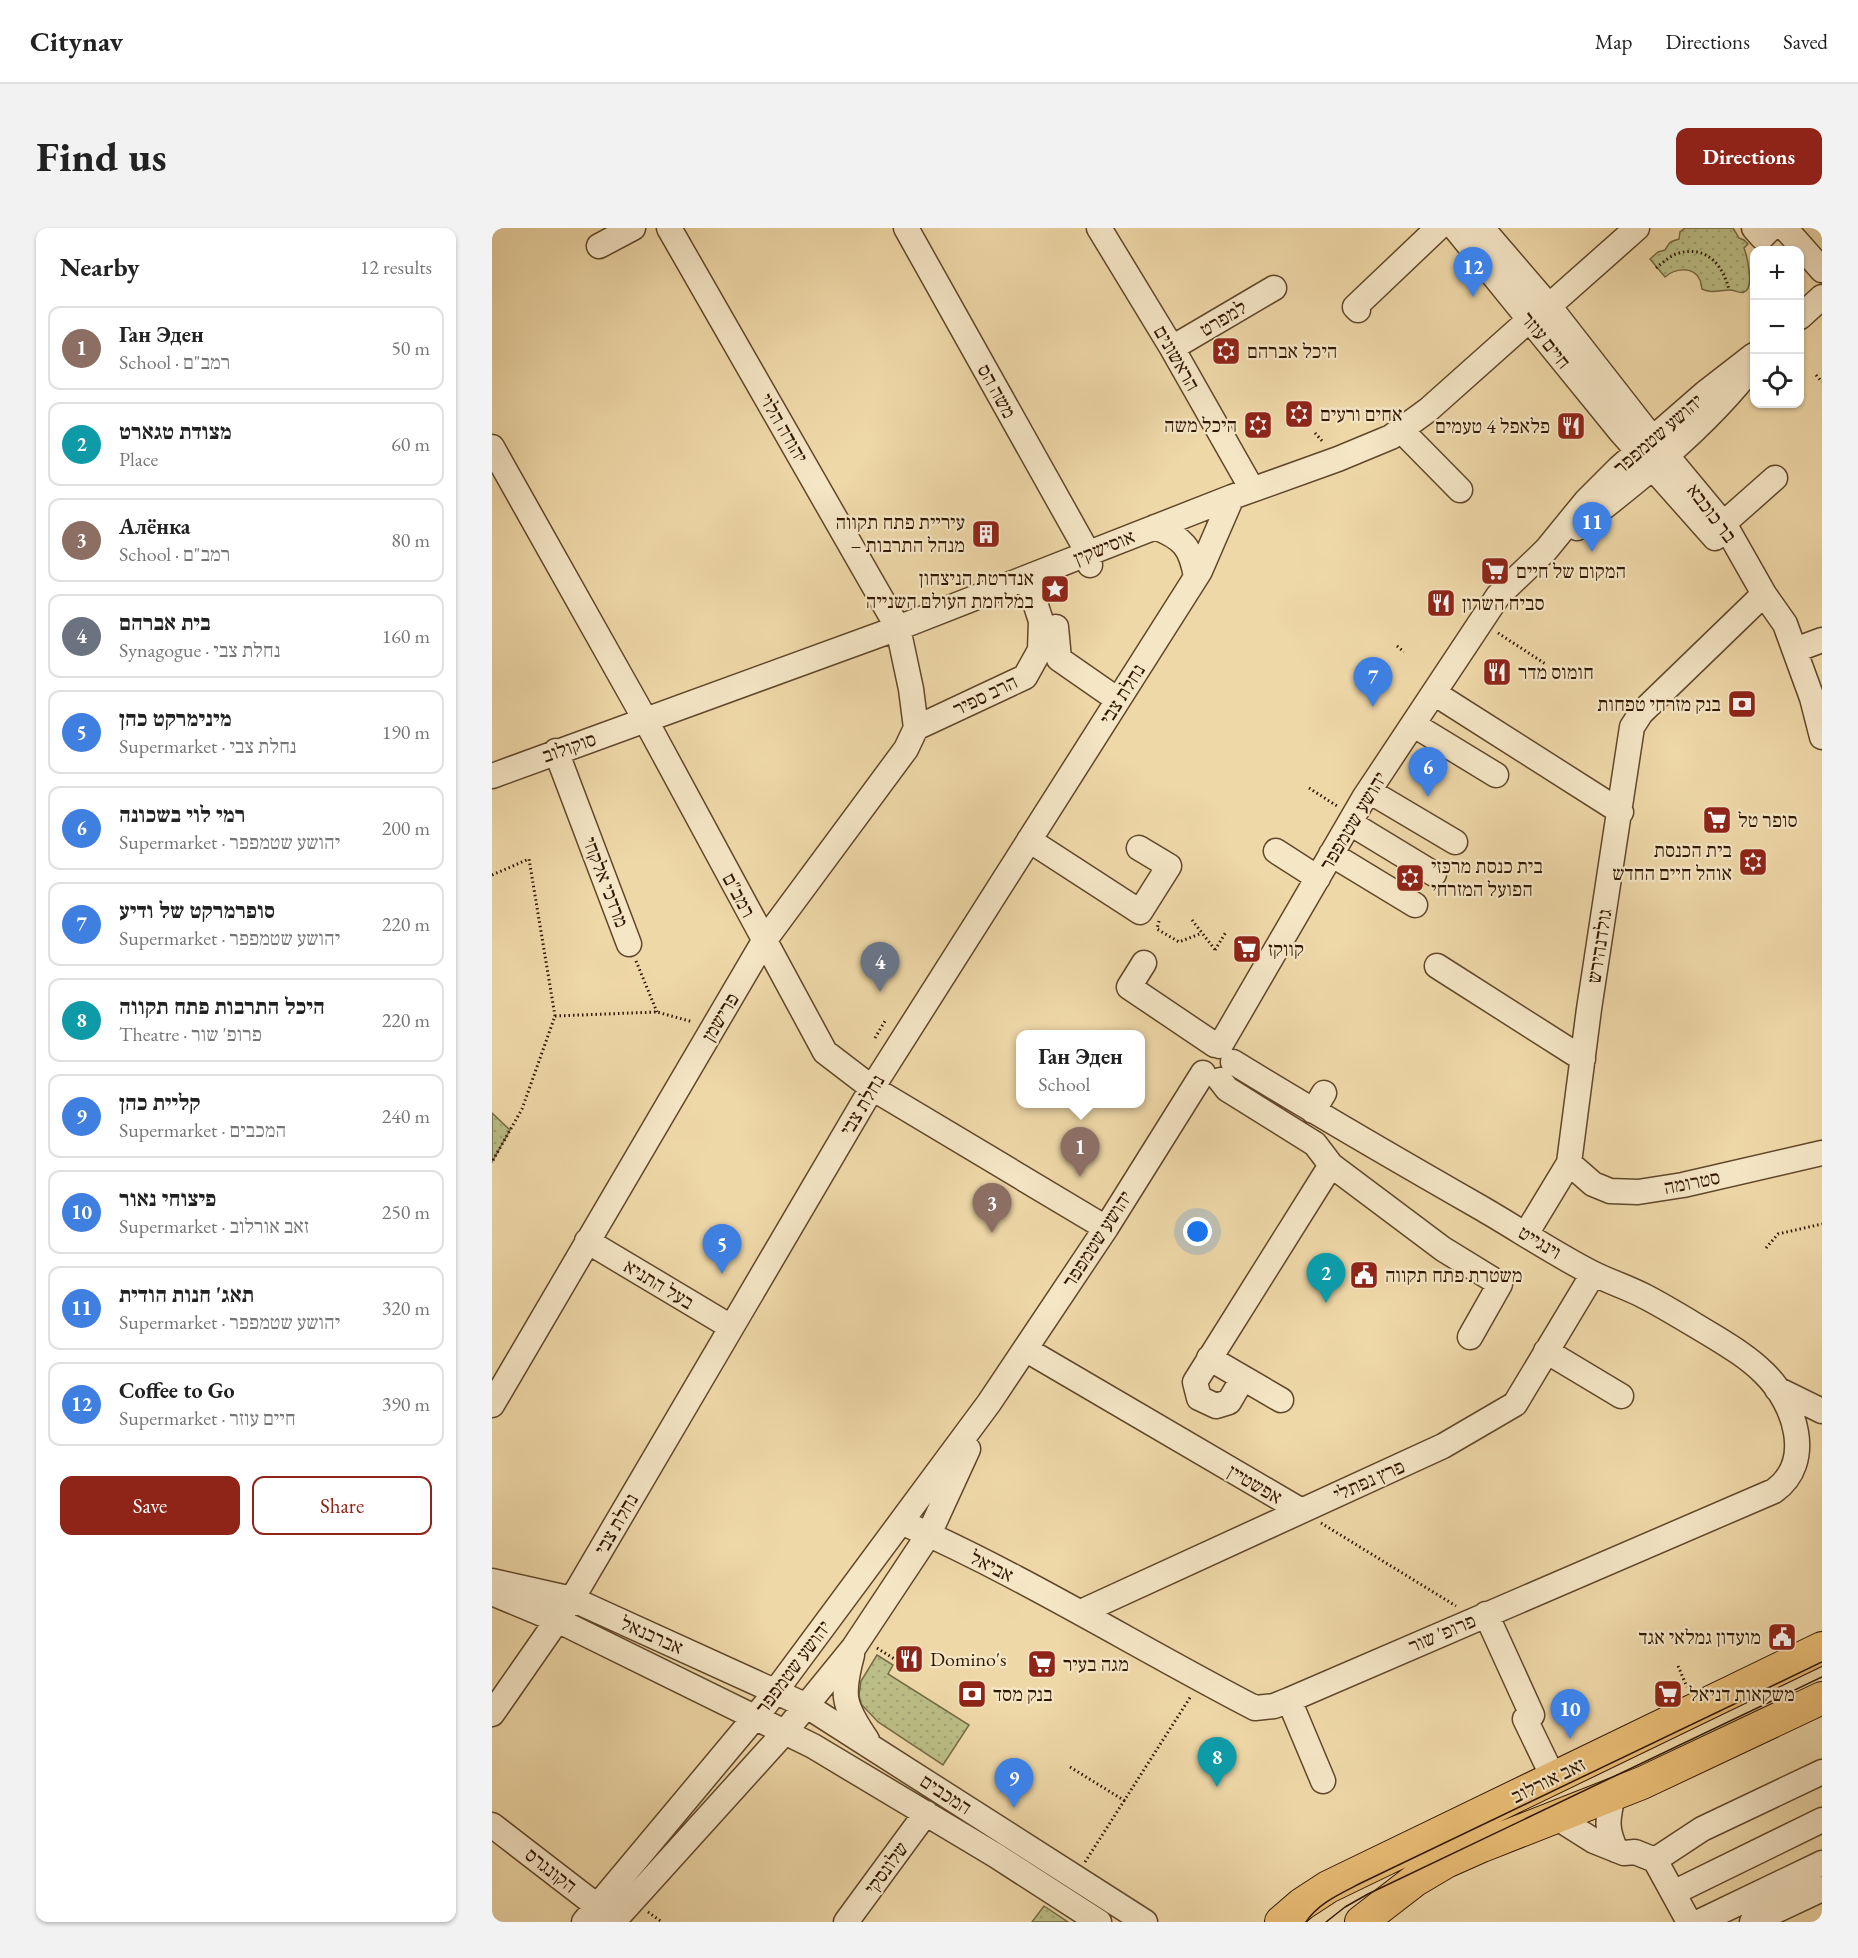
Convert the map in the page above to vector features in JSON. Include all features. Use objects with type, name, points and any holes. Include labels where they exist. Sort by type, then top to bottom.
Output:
[{"type":"main road","name":"זאב אורלוב","points":[[1281,1922],[1302,1904],[1362,1863],[1553,1778],[1822,1648]]},
{"type":"main road","name":"זאב אורלוב","points":[[1361,1922],[1414,1881],[1446,1862],[1543,1827],[1822,1698]]},
{"type":"street","points":[[598,246],[633,228]]},
{"type":"street","name":"יהודה הלוי","points":[[669,228],[898,628]]},
{"type":"street","name":"משה הס","points":[[906,228],[1089,559]]},
{"type":"street","name":"הראשונים","points":[[1099,228],[1172,348],[1242,493]]},
{"type":"street","points":[[1358,310],[1355,307],[1438,228]]},
{"type":"street","name":"חיים עוזר","points":[[1455,228],[1539,312],[1652,452]]},
{"type":"street","name":"חיים עוזר","points":[[1482,228],[1620,432],[1652,452]]},
{"type":"street","name":"אוסישקין","points":[[646,721],[1027,578],[1089,559],[1155,527],[1391,437],[1461,382],[1637,228]]},
{"type":"street","points":[[1754,228],[1762,237],[1772,228]]},
{"type":"street","points":[[1785,228],[1822,270]]},
{"type":"street","name":"למפרט","points":[[1172,348],[1274,288]]},
{"type":"street","points":[[1804,313],[1822,297]]},
{"type":"street","name":"יהושע שטמפפר","points":[[1546,550],[1596,513],[1712,387],[1750,359]]},
{"type":"street","name":"יהושע שטמפפר","points":[[599,1918],[755,1718],[989,1403],[1218,1061],[1331,854],[1369,791],[1498,596],[1546,550],[1586,501],[1618,468],[1652,452],[1716,410],[1750,369]]},
{"type":"street","points":[[1405,427],[1463,487]]},
{"type":"street","points":[[1618,468],[1623,460],[1624,447],[1620,432]]},
{"type":"street","name":"רמב\"ם","points":[[492,447],[646,721],[825,1052],[872,1088],[1106,1228]]},
{"type":"street","name":"בר כוכבא","points":[[1652,452],[1723,524],[1764,594]]},
{"type":"street","name":"בר כוכבא","points":[[1652,452],[1785,624],[1812,698],[1822,736]]},
{"type":"street","points":[[1723,524],[1775,478]]},
{"type":"street","name":"נחלת צבי","points":[[492,1714],[559,1621],[872,1088],[1196,578],[1242,493]]},
{"type":"street","points":[[1155,527],[1173,534],[1185,545],[1193,560],[1196,578]]},
{"type":"street","name":"הרב ספיר","points":[[915,728],[1025,677],[1040,650],[1041,621],[1027,578]]},
{"type":"street","name":"גולדנהירש","points":[[1526,1234],[1569,1163],[1632,727],[1641,713],[1764,594]]},
{"type":"street","points":[[1056,627],[1059,659],[1119,700]]},
{"type":"street","points":[[898,628],[911,689],[915,728]]},
{"type":"street","points":[[1795,650],[1822,640]]},
{"type":"street","points":[[1434,693],[1621,812]]},
{"type":"street","name":"סוקולוב","points":[[492,776],[556,751],[646,721]]},
{"type":"street","points":[[1414,725],[1496,775]]},
{"type":"street","name":"פרישמן","points":[[492,1405],[764,941],[906,749],[915,728]]},
{"type":"street","name":"מרדכי אלקחי","points":[[556,751],[629,944]]},
{"type":"street","points":[[1369,791],[1455,842]]},
{"type":"street","points":[[1352,820],[1434,874]]},
{"type":"street","points":[[1029,840],[1140,912],[1169,866],[1139,848]]},
{"type":"street","points":[[1276,851],[1318,878]]},
{"type":"street","points":[[1331,854],[1415,905]]},
{"type":"street","points":[[742,900],[762,909],[777,911],[789,908]]},
{"type":"street","points":[[1144,963],[1129,987],[1218,1061],[1227,1089],[1316,1144],[1331,1165],[1443,1249],[1500,1284],[1470,1337]]},
{"type":"street","points":[[1439,963],[1583,1055]]},
{"type":"street","points":[[746,973],[760,969],[773,969],[784,978]]},
{"type":"street","name":"וינגייט","points":[[1218,1061],[1318,1102],[1593,1274],[1646,1297],[1742,1354],[1766,1374],[1788,1408],[1798,1445],[1797,1459]]},
{"type":"street","name":"סטרומה","points":[[1569,1163],[1593,1184],[1610,1191],[1638,1192],[1683,1185],[1822,1152]]},
{"type":"street","points":[[1243,1378],[1229,1402],[1216,1406],[1199,1398],[1195,1382],[1331,1165]]},
{"type":"street","name":"בעל התניא","points":[[587,1241],[731,1327]]},
{"type":"street","name":"פרץ נפתלי","points":[[1081,1612],[1443,1446],[1515,1404],[1593,1274]]},
{"type":"street","name":"אפשטיין","points":[[1025,1349],[1300,1510]]},
{"type":"street","points":[[1546,1351],[1621,1396]]},
{"type":"street","points":[[1209,1358],[1281,1400]]},
{"type":"street","points":[[1777,1389],[1822,1411]]},
{"type":"street","name":"יהושע שטמפפר","points":[[599,1918],[784,1733],[854,1647],[929,1534],[989,1403]]},
{"type":"street","name":"פרופ' שור","points":[[1081,1612],[1255,1708],[1274,1706],[1774,1491],[1784,1484],[1792,1473],[1797,1459]]},
{"type":"street","name":"אביאל","points":[[901,1522],[1081,1612]]},
{"type":"street","name":"אברבנאל","points":[[492,1581],[572,1599],[807,1706]]},
{"type":"street","name":"אברבנאל","points":[[492,1593],[559,1621],[784,1733]]},
{"type":"street","points":[[1486,1614],[1532,1715],[1525,1719],[1553,1778]]},
{"type":"street","points":[[854,1647],[844,1691],[846,1703],[852,1718],[871,1747]]},
{"type":"street","points":[[1289,1700],[1323,1781]]},
{"type":"street","name":"המכבים","points":[[807,1706],[1145,1922]]},
{"type":"street","name":"המכבים","points":[[784,1733],[813,1746],[926,1813],[1099,1922]]},
{"type":"street","points":[[1655,1860],[1702,1829],[1822,1772]]},
{"type":"street","points":[[1613,1795],[1607,1826],[1616,1850]]},
{"type":"street","name":"שלונסקי","points":[[846,1922],[926,1813]]},
{"type":"street","points":[[1543,1827],[1594,1840],[1624,1853],[1635,1852],[1655,1860],[1677,1910],[1822,1820]]},
{"type":"street","name":"הקונגרס","points":[[492,1825],[599,1918]]},
{"type":"street","points":[[1699,1922],[1822,1863]]},
{"type":"street","points":[[1752,1922],[1822,1888]]},
{"type":"path","points":[[1656,268],[1674,255],[1687,252],[1702,254],[1722,268],[1729,290]]},
{"type":"path","points":[[1816,375],[1822,382]]},
{"type":"path","points":[[1315,433],[1323,442]]},
{"type":"path","points":[[1482,622],[1547,665]]},
{"type":"path","points":[[1396,646],[1404,652]]},
{"type":"path","points":[[1309,788],[1352,820]]},
{"type":"path","points":[[492,875],[529,859],[555,1016],[522,1109],[492,1162]]},
{"type":"path","points":[[1160,917],[1157,929],[1179,942],[1202,933]]},
{"type":"path","points":[[1192,920],[1215,950],[1226,932]]},
{"type":"path","name":"מרדכי אלקחי","points":[[629,944],[657,1012]]},
{"type":"path","points":[[555,1016],[657,1012],[714,1027]]},
{"type":"path","points":[[875,1038],[885,1021]]},
{"type":"path","points":[[1766,1248],[1778,1234],[1822,1224]]},
{"type":"path","name":"אפשטיין","points":[[1300,1510],[1460,1608],[1486,1614]]},
{"type":"path","points":[[1075,1877],[1202,1679]]},
{"type":"path","points":[[1070,1767],[1125,1801]]},
{"type":"green space","points":[[1685,228],[1733,228],[1739,238],[1748,244],[1744,248],[1750,279],[1747,290],[1741,293],[1730,290],[1713,292],[1702,289],[1697,275],[1688,270],[1678,270],[1665,277],[1650,259],[1658,252],[1665,250],[1670,243],[1679,239],[1680,232]]},
{"type":"green space","points":[[492,1113],[510,1130],[492,1162]]},
{"type":"green space","points":[[877,1655],[893,1665],[888,1674],[969,1725],[943,1765],[878,1722],[861,1704],[859,1695],[861,1681]]},
{"type":"green space","points":[[1044,1906],[1068,1922],[1032,1922]]},
{"type":"tram line","points":[[1306,1922],[1324,1904],[1361,1883],[1822,1662]]},
{"type":"tram line","points":[[1326,1922],[1345,1907],[1368,1894],[1822,1677]]},
{"type":"place","name":"Coffee to Go","points":[[1473,297]]},
{"type":"place","name":"היכל אברהם","points":[[1226,351]]},
{"type":"place","name":"אחים ורעים","points":[[1299,414]]},
{"type":"place","name":"היכל משה","points":[[1258,425]]},
{"type":"place","name":"פלאפל 4 טעמים","points":[[1571,426]]},
{"type":"place","name":"עיריית פתח תקווה – מנהל התרבות","points":[[986,534]]},
{"type":"place","name":"תאג' חנות הודית","points":[[1592,552]]},
{"type":"place","name":"המקום של חיים","points":[[1495,571]]},
{"type":"place","name":"אנדרטת הניצחון במלחמת העולם השנייה","points":[[1055,589]]},
{"type":"place","name":"סביח השרון","points":[[1441,603]]},
{"type":"place","name":"חומוס מדר","points":[[1497,672]]},
{"type":"place","name":"בנק מזרחי טפחות","points":[[1742,704]]},
{"type":"place","name":"סופרמרקט של ודיע","points":[[1373,707]]},
{"type":"place","name":"רמי לוי בשכונה","points":[[1428,797]]},
{"type":"place","name":"סופר טל","points":[[1717,820]]},
{"type":"place","name":"בית הכנסת אוהל חיים החדש","points":[[1753,862]]},
{"type":"place","name":"בית כנסת מרכזי הפועל המזרחי","points":[[1410,878]]},
{"type":"place","name":"קווקז","points":[[1247,949]]},
{"type":"place","name":"בית אברהם","points":[[880,992]]},
{"type":"place","name":"Ган Эден","points":[[1080,1177]]},
{"type":"place","name":"Алёнка","points":[[992,1233]]},
{"type":"place","name":"מינימרקט כהן","points":[[722,1274]]},
{"type":"place","name":"משטרת פתח תקווה","points":[[1364,1275]]},
{"type":"place","name":"מצודת טגארט","points":[[1326,1303]]},
{"type":"place","name":"מועדון גמלאי אגד","points":[[1782,1637]]},
{"type":"place","name":"Domino's","points":[[909,1659]]},
{"type":"place","name":"מגה בעיר","points":[[1042,1664]]},
{"type":"place","name":"בנק מסד","points":[[972,1694]]},
{"type":"place","name":"משקאות דניאל","points":[[1668,1694]]},
{"type":"place","name":"פיצוחי נאור","points":[[1570,1739]]},
{"type":"place","name":"היכל התרבות פתח תקווה","points":[[1217,1787]]},
{"type":"place","name":"קליית כהן","points":[[1014,1808]]}]
